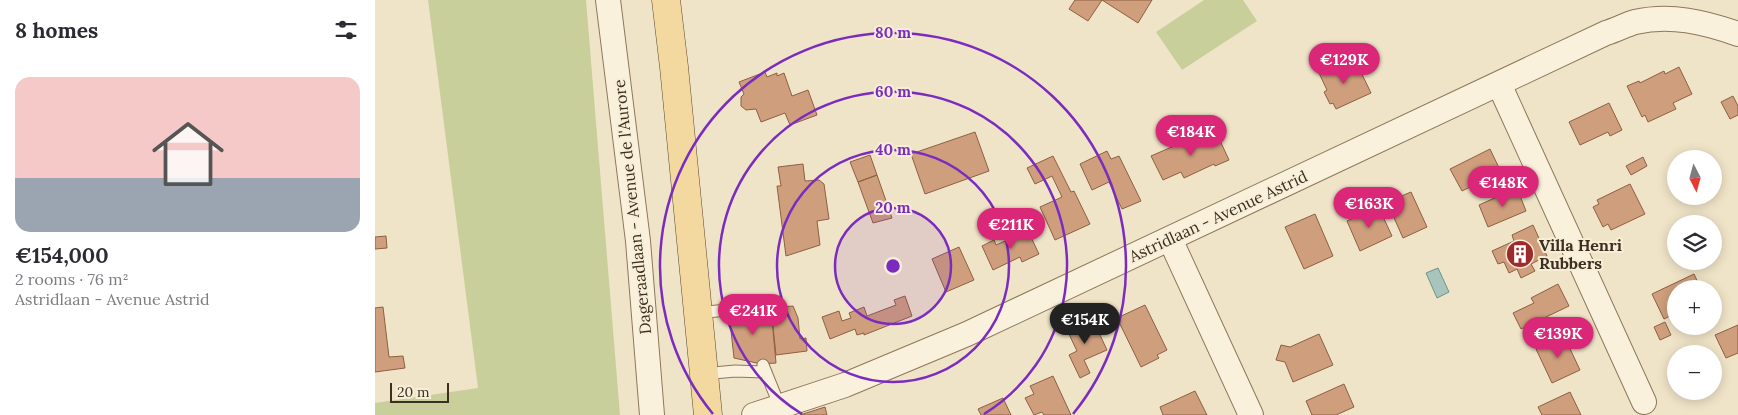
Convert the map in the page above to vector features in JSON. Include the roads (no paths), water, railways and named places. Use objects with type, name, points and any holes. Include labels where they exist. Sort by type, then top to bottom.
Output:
[{"type":"main road","points":[[665,0],[674,67],[708,415]]},
{"type":"street","name":"Dageraadlaan - Avenue de l'Aurore","points":[[608,0],[638,241],[653,415]]},
{"type":"street","name":"Astridlaan - Avenue Astrid","points":[[753,415],[845,385],[967,334],[1606,33],[1666,9],[1690,19],[1738,34]]},
{"type":"street","points":[[1499,84],[1644,402]]},
{"type":"street","points":[[1170,239],[1251,415]]},
{"type":"lane","points":[[698,312],[755,308],[755,310]]},
{"type":"lane","points":[[703,374],[765,368],[780,407]]},
{"type":"water","points":[[1438,268],[1449,292],[1437,298],[1426,273]]},
{"type":"place","name":"Villa Henri Rubbers","points":[[1520,254]]}]
